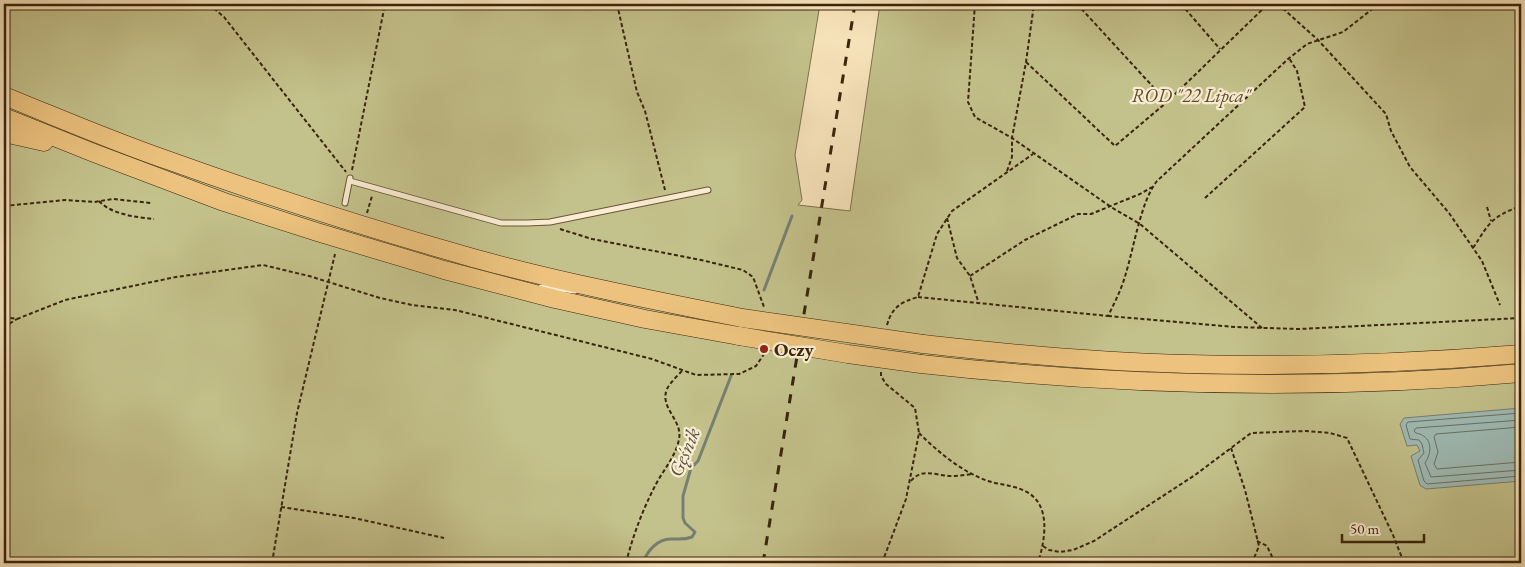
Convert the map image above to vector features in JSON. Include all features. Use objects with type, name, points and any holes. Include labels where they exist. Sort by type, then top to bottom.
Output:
[{"type":"highway","points":[[4,96],[169,161],[319,212],[475,258],[560,280],[742,318],[923,344],[1044,356],[1194,364],[1370,363],[1521,354]]},
{"type":"highway","points":[[4,117],[94,153],[252,211],[317,232],[555,299],[645,319],[738,336],[922,364],[1031,375],[1186,383],[1372,382],[1521,374]]},
{"type":"highway","points":[[4,133],[94,153]]},
{"type":"lane","points":[[345,203],[350,179],[501,222],[527,224],[550,222],[708,190]]},
{"type":"lane","points":[[469,276],[529,282],[475,258]]},
{"type":"lane","points":[[539,284],[575,295]]},
{"type":"lane","points":[[558,289],[650,300]]},
{"type":"lane","points":[[584,298],[645,319]]},
{"type":"path","points":[[209,4],[224,18],[350,179]]},
{"type":"path","points":[[350,179],[385,4]]},
{"type":"path","points":[[617,4],[637,92],[645,111],[655,155],[668,198]]},
{"type":"path","points":[[975,4],[968,102],[975,116],[1012,138],[1110,206],[1140,224],[1262,328]]},
{"type":"path","points":[[1007,171],[1012,157],[1012,138],[1026,62],[1034,4]]},
{"type":"path","points":[[1077,4],[1167,102]]},
{"type":"path","points":[[1181,4],[1221,49]]},
{"type":"path","points":[[1026,62],[1115,146],[1167,102],[1268,4]]},
{"type":"path","points":[[1278,4],[1318,40],[1386,114],[1391,132],[1410,167],[1448,213],[1482,261],[1500,305]]},
{"type":"path","points":[[970,276],[1025,240],[1069,218],[1078,214],[1091,214],[1140,194],[1152,186],[1289,58],[1307,44],[1343,32],[1376,4]]},
{"type":"path","points":[[1205,198],[1305,107],[1297,71],[1289,58]]},
{"type":"path","points":[[918,297],[937,234],[952,211],[1033,154]]},
{"type":"path","points":[[1108,316],[1122,286],[1152,186]]},
{"type":"path","points":[[367,213],[372,194]]},
{"type":"path","points":[[4,206],[66,200],[113,200],[151,203]]},
{"type":"path","points":[[99,201],[117,212],[154,219]]},
{"type":"path","points":[[1473,248],[1491,221],[1503,213],[1521,206]]},
{"type":"path","points":[[1487,207],[1491,221]]},
{"type":"path","points":[[947,218],[957,258],[970,276],[979,304]]},
{"type":"path","points":[[564,231],[607,242],[743,270],[753,277],[764,302]]},
{"type":"path","points":[[272,563],[297,413],[335,254]]},
{"type":"path","points":[[4,327],[17,319],[65,300],[176,277],[263,265],[329,282],[380,298],[412,305],[455,310],[652,359],[696,375],[739,374],[756,366],[762,359]]},
{"type":"path","points":[[886,331],[893,310],[903,302],[918,297],[1108,316],[1262,328],[1360,327],[1521,318]]},
{"type":"path","points":[[4,317],[17,319]]},
{"type":"path","points":[[881,370],[881,376],[886,384],[915,408],[919,433],[906,499],[882,563]]},
{"type":"path","points":[[626,563],[639,519],[657,483],[670,464],[679,439],[680,430],[677,421],[666,407],[667,389],[682,371]]},
{"type":"path","points":[[1043,546],[1048,550],[1060,552],[1074,550],[1094,541],[1195,475],[1251,433],[1306,431],[1330,433],[1347,438],[1394,535],[1404,563]]},
{"type":"path","points":[[919,433],[938,452],[975,474],[988,481],[1026,491],[1035,499],[1044,520],[1043,546],[1038,563]]},
{"type":"path","points":[[1231,448],[1245,490],[1259,546],[1252,563]]},
{"type":"path","points":[[909,482],[921,473],[948,476],[975,474]]},
{"type":"path","points":[[281,507],[354,518],[444,538]]},
{"type":"path","points":[[1257,541],[1266,546],[1275,563]]},
{"type":"green space","name":"ROD \"22 Lipca\"","points":[[4,4],[820,4],[795,155],[802,200],[798,205],[850,211],[880,4],[1521,4],[1521,563],[4,563]]},
{"type":"water","points":[[1521,408],[1521,481],[1426,489],[1420,485],[1411,456],[1420,451],[1417,445],[1407,446],[1400,424],[1404,418]]},
{"type":"waterway","name":"Gęśnik","points":[[764,290],[792,216]]},
{"type":"waterway","name":"Gęśnik","points":[[643,563],[647,554],[658,543],[667,539],[689,538],[695,532],[685,523],[683,518],[683,496],[691,468],[698,461],[731,376]]},
{"type":"railway","points":[[763,563],[855,4]]},
{"type":"place","name":"Oczy","points":[[764,349]]}]
